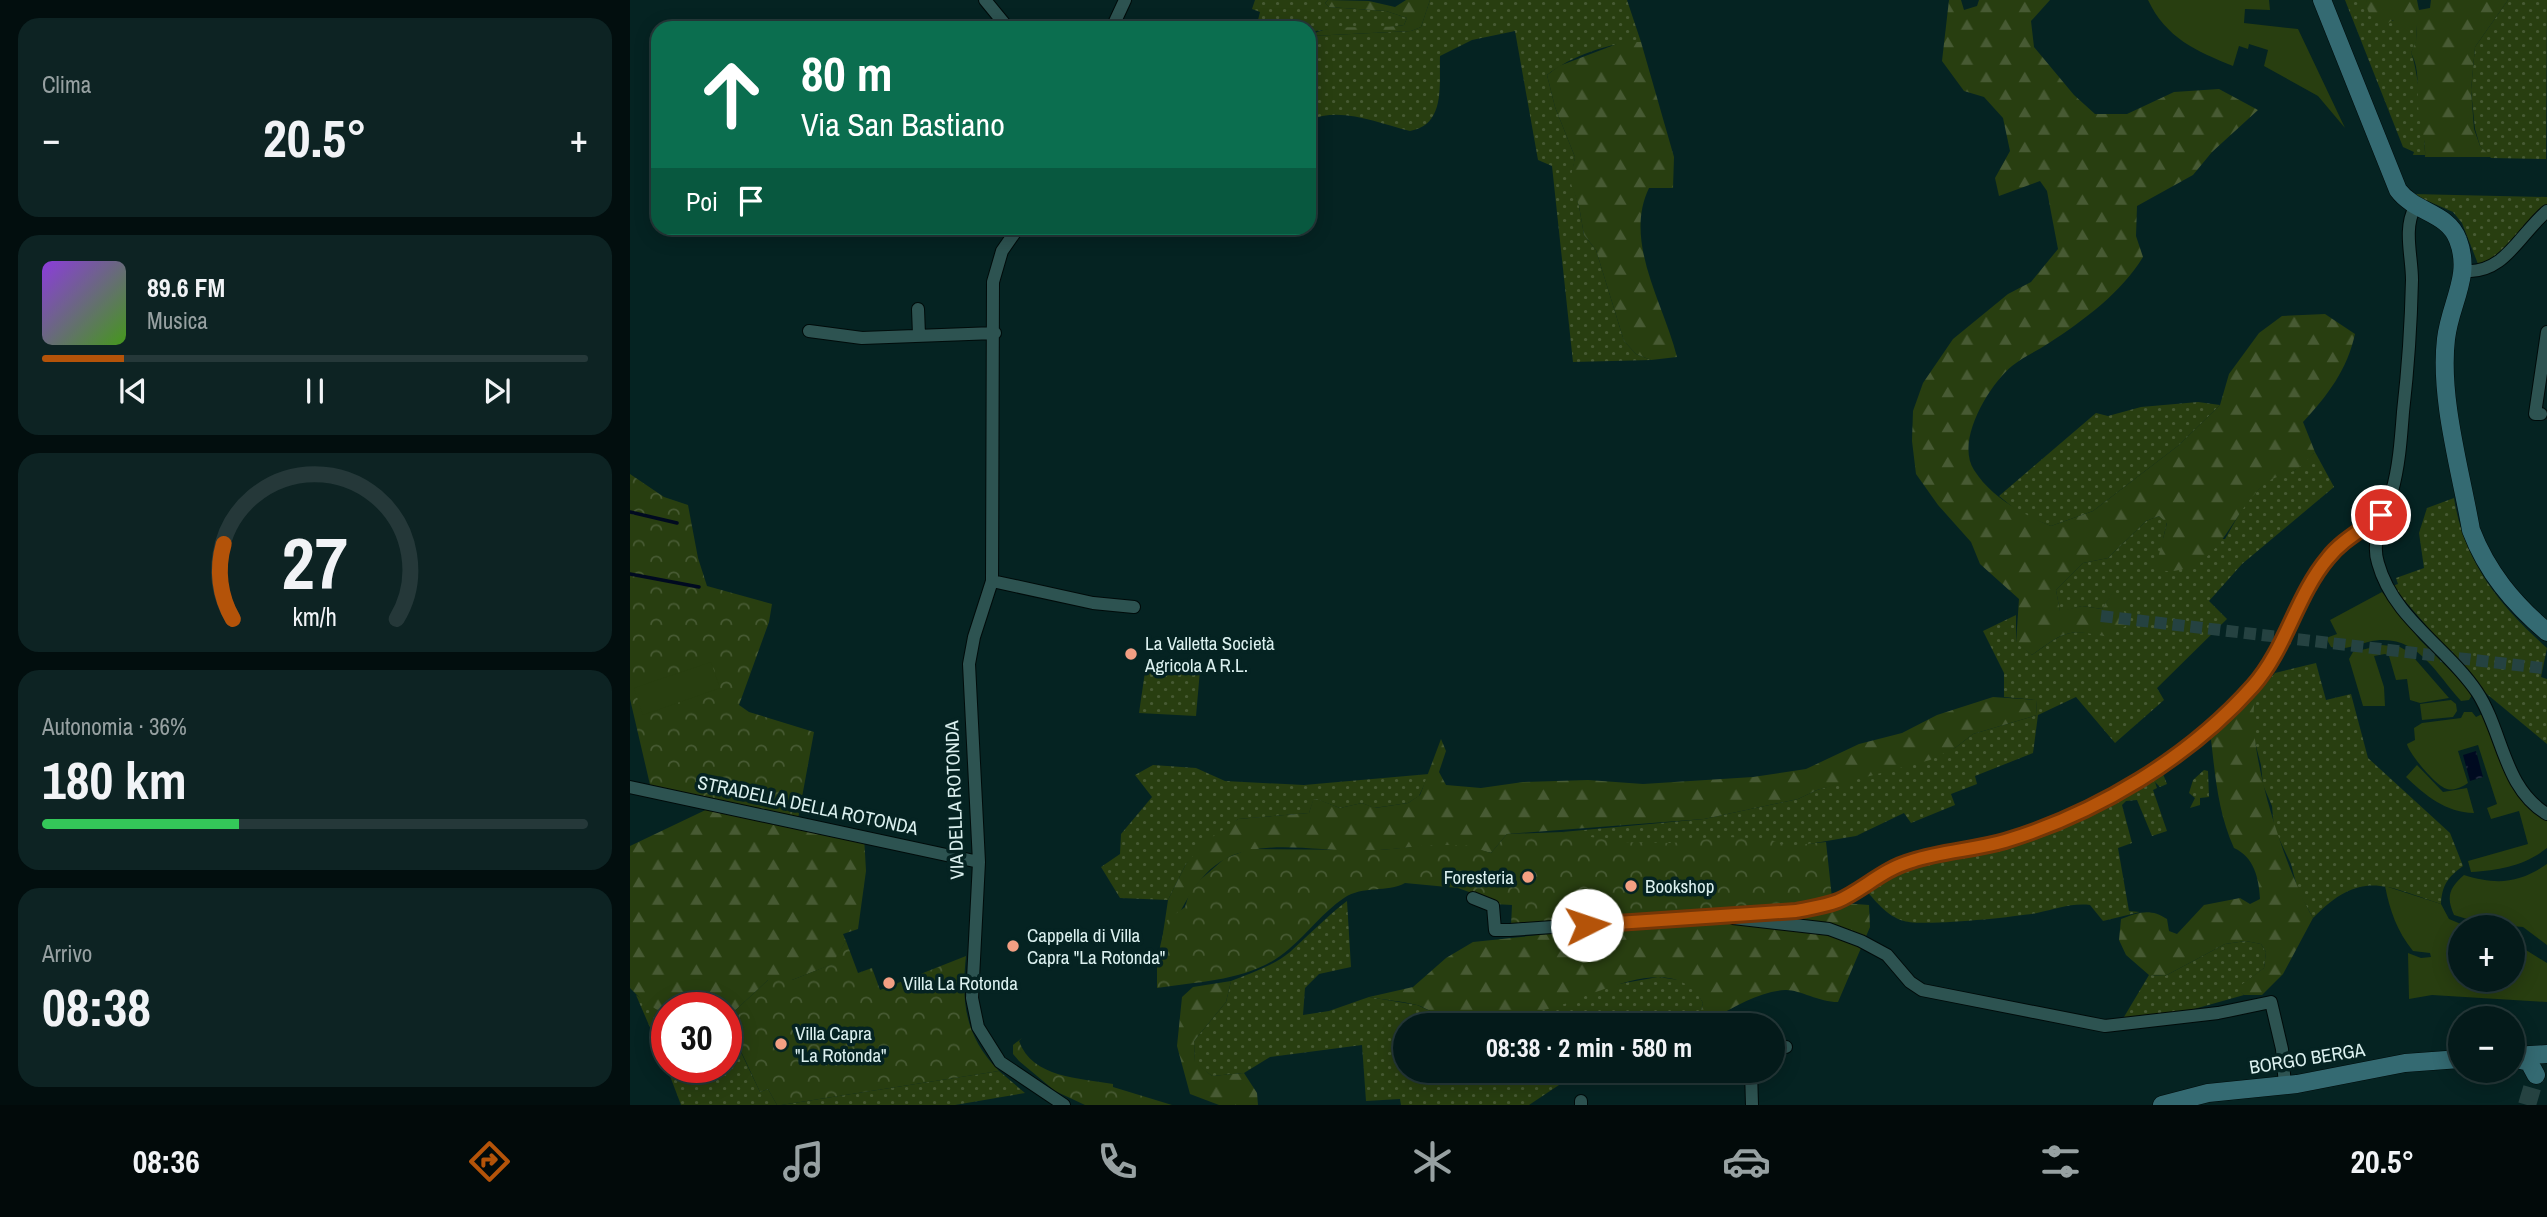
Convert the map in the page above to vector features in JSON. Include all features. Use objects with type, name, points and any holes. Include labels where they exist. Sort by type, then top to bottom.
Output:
[{"type":"main road","points":[[2322,0],[2398,190],[2415,207],[2436,215],[2453,229],[2465,271],[2451,315],[2445,362],[2472,530],[2480,555],[2495,578],[2524,612],[2547,632]]},
{"type":"main road","points":[[2525,1057],[2547,1056]]},
{"type":"main road","points":[[2525,1061],[2529,1062],[2535,1077],[2547,1056]]},
{"type":"main road","name":"BORGO BERGA","points":[[2162,1105],[2208,1093],[2285,1086],[2405,1063],[2448,1060]]},
{"type":"street","points":[[985,0],[1003,21]]},
{"type":"street","points":[[1115,21],[1125,0]]},
{"type":"street","points":[[2415,207],[2409,235],[2412,279],[2403,413],[2392,493],[2381,515],[2376,559],[2387,589],[2414,624],[2476,691],[2517,783],[2528,800],[2547,814]]},
{"type":"street","points":[[2465,271],[2481,272],[2495,267],[2523,233],[2547,211]]},
{"type":"street","name":"VIA DELLA ROTONDA","points":[[1013,235],[1002,251],[993,282],[995,333],[992,581],[974,637],[969,664],[981,839],[972,998],[978,1027],[1000,1062],[1064,1105]]},
{"type":"street","points":[[918,309],[919,335]]},
{"type":"street","points":[[809,331],[862,338],[995,333]]},
{"type":"street","points":[[2541,414],[2535,414],[2547,332]]},
{"type":"street","points":[[1474,898],[1493,906],[1495,930],[1796,911],[1839,900],[1871,879],[1911,861],[2004,841],[2061,820],[2148,774],[2191,742],[2255,684],[2329,556],[2381,515]]},
{"type":"street","points":[[992,581],[1093,603],[1134,607]]},
{"type":"street","name":"STRADELLA DELLA ROTONDA","points":[[630,787],[979,862]]},
{"type":"street","points":[[1720,914],[1829,929],[1861,941],[1886,955],[1910,982],[1922,990],[2088,1024],[2121,1026],[2271,1002],[2282,1049],[2285,1086]]},
{"type":"street","points":[[1751,1083],[1752,1105]]},
{"type":"green space","points":[[1255,0],[1328,0],[1325,3],[1329,7],[1386,11],[1407,18],[1404,25],[1316,31],[1316,21],[1258,21],[1260,12],[1252,9]]},
{"type":"green space","points":[[1328,0],[1369,1],[1395,7],[1406,0],[1430,0],[1421,27],[1411,31],[1316,36],[1318,32],[1328,29],[1404,25],[1407,18],[1386,11],[1329,7],[1325,3]]},
{"type":"green space","points":[[1430,0],[1627,0],[1641,42],[1617,44],[1591,51],[1547,75],[1555,107],[1575,157],[1571,181],[1584,235],[1596,250],[1624,341],[1636,354],[1651,360],[1573,362],[1552,166],[1538,160],[1515,31],[1472,40],[1440,56],[1438,102],[1430,121],[1422,127],[1410,131],[1347,115],[1316,118],[1316,36],[1411,31],[1421,27]]},
{"type":"green space","points":[[1949,0],[1961,0],[1964,10],[1977,6],[1979,0],[2050,0],[2031,21],[2034,47],[2074,95],[2095,114],[2127,114],[2174,92],[2219,89],[2258,110],[2212,152],[2193,175],[2137,206],[2136,236],[2143,257],[2124,282],[2101,305],[2075,325],[2012,366],[1994,386],[1977,414],[1969,444],[1969,458],[1981,480],[1998,496],[2018,510],[2051,526],[2093,511],[2179,445],[2220,405],[2229,374],[2259,333],[2282,316],[2325,314],[2355,334],[2347,359],[2335,381],[2303,422],[2315,452],[2306,462],[2266,483],[2252,497],[2220,543],[2208,556],[2194,565],[2177,570],[2155,570],[2167,523],[2159,516],[2146,521],[2108,558],[2083,563],[2056,590],[2060,611],[2082,606],[2102,609],[2114,590],[2122,602],[2127,625],[2109,637],[2084,633],[2061,636],[2032,655],[2016,643],[2019,599],[1980,564],[1971,542],[1938,505],[1916,474],[1912,441],[1913,411],[1923,383],[1953,339],[2008,294],[2031,282],[2058,249],[2047,191],[2040,181],[1999,196],[1995,178],[2010,151],[2003,118],[1984,97],[1964,91],[1942,61]]},
{"type":"green space","points":[[2148,0],[2269,0],[2270,10],[2245,9],[2244,23],[2298,29],[2345,128],[2318,96],[2264,66],[2268,50],[2249,44],[2248,49],[2239,46],[2233,66],[2183,42],[2164,24]]},
{"type":"green space","points":[[2345,0],[2366,0],[2373,17],[2417,25],[2416,42],[2411,53],[2421,102],[2425,155],[2413,155],[2414,152],[2403,147]]},
{"type":"green space","points":[[2366,0],[2417,0],[2419,10],[2430,8],[2431,0],[2508,0],[2475,47],[2471,90],[2474,129],[2480,146],[2491,157],[2425,157],[2417,74],[2411,53],[2416,41],[2417,25],[2409,30],[2398,30],[2393,20],[2384,25],[2380,24],[2373,19]]},
{"type":"green space","points":[[2508,0],[2547,0],[2546,159],[2491,158],[2480,146],[2475,129],[2471,90],[2475,47]]},
{"type":"green space","points":[[1622,42],[1641,42],[1674,157],[1673,188],[1649,188],[1642,209],[1641,230],[1648,273],[1677,357],[1651,360],[1636,354],[1624,341],[1596,250],[1584,235],[1579,206],[1570,181],[1575,157],[1555,107],[1547,75],[1559,66]]},
{"type":"green space","points":[[2412,194],[2547,197],[2547,206],[2495,256],[2478,264],[2462,223],[2453,212]]},
{"type":"green space","points":[[2198,402],[2220,405],[2179,445],[2093,511],[2051,526],[2021,514],[1999,496],[2096,413],[2108,416],[2141,407]]},
{"type":"green space","points":[[2315,452],[2334,487],[2242,564],[2209,601],[2227,619],[2157,688],[2164,700],[2115,743],[2076,697],[2038,715],[2033,753],[1975,776],[1977,784],[1951,794],[1955,805],[1911,823],[1904,813],[1856,836],[1809,844],[1708,879],[1562,832],[1704,819],[1798,799],[1817,790],[1955,748],[1973,734],[2037,715],[2036,700],[2004,697],[2004,673],[1983,631],[2016,615],[2016,642],[2032,655],[2053,640],[2076,632],[2109,636],[2114,591],[2102,609],[2082,606],[2060,612],[2056,590],[2083,563],[2108,558],[2146,521],[2159,516],[2167,522],[2163,539],[2225,539],[2246,502],[2268,480],[2295,470]]},
{"type":"green space","points":[[630,474],[664,497],[688,505],[698,558],[707,586],[772,604],[769,622],[739,705],[749,712],[814,732],[798,819],[651,789],[630,699]]},
{"type":"green space","points":[[2454,498],[2466,542],[2486,581],[2499,599],[2547,648],[2541,677],[2547,679],[2547,744],[2482,690],[2392,586],[2398,584],[2396,578],[2424,568],[2419,533],[2427,508]]},
{"type":"green space","points":[[2382,592],[2420,640],[2473,693],[2469,700],[2461,701],[2422,656],[2398,642],[2384,640],[2344,648],[2331,647],[2326,638],[2337,634],[2330,620]]},
{"type":"green space","points":[[2382,645],[2400,647],[2409,652],[2449,698],[2420,703],[2410,700],[2407,679],[2396,680],[2389,656],[2385,654],[2374,656],[2384,687],[2385,706],[2363,706],[2349,659],[2353,652]]},
{"type":"green space","points":[[711,662],[720,688],[643,715],[634,688]]},
{"type":"green space","points":[[2316,663],[2326,700],[2351,694],[2368,758],[2450,833],[2463,866],[2447,882],[2441,904],[2388,887],[2360,887],[2345,892],[2313,918],[2298,891],[2291,864],[2274,828],[2272,806],[2263,785],[2252,731],[2251,711],[2256,694],[2275,673]]},
{"type":"green space","points":[[1146,665],[1200,670],[1196,716],[1139,713]]},
{"type":"green space","points":[[2256,694],[2256,744],[2269,808],[2291,870],[2313,918],[2283,974],[2262,995],[2244,995],[2237,988],[2264,968],[2266,952],[2261,944],[2246,941],[2225,944],[2165,976],[2149,975],[2126,955],[2119,940],[2121,919],[2133,914],[2150,912],[2161,916],[2167,919],[2169,931],[2177,934],[2204,905],[2240,898],[2250,904],[2260,899],[2254,869],[2246,857],[2234,848],[2228,834],[2218,791],[2210,731]]},
{"type":"green space","points":[[1993,697],[2036,700],[2037,715],[1973,734],[1955,748],[1930,760],[1817,790],[1798,799],[1704,819],[1507,834],[1491,853],[1441,846],[1359,851],[1274,847],[1242,852],[1215,865],[1196,885],[1161,947],[1168,900],[1186,864],[1205,842],[1238,819],[1309,813],[1313,800],[1317,799],[1340,808],[1362,803],[1375,808],[1408,803],[1420,795],[1441,739],[1446,751],[1439,772],[1446,785],[1481,788],[1523,782],[1588,780],[1643,784],[1753,777],[1806,769],[1859,744],[1902,733],[1937,715]]},
{"type":"green space","points":[[2451,700],[2456,704],[2457,711],[2453,717],[2422,720],[2420,704]]},
{"type":"green space","points":[[2464,712],[2472,712],[2476,717],[2482,714],[2519,794],[2529,809],[2547,820],[2547,848],[2520,863],[2471,872],[2468,861],[2528,844],[2519,811],[2491,819],[2487,808],[2497,804],[2478,745],[2458,751],[2468,783],[2450,789],[2442,787],[2430,777],[2407,744],[2415,740],[2414,728],[2422,723],[2461,718]]},
{"type":"green space","points":[[1153,765],[1196,768],[1225,781],[1304,785],[1429,774],[1419,796],[1408,803],[1374,808],[1362,803],[1340,808],[1316,799],[1309,813],[1238,819],[1186,864],[1168,900],[1120,898],[1101,867],[1120,854],[1121,834],[1152,797],[1135,775]]},
{"type":"green space","points":[[2417,765],[2443,792],[2467,788],[2474,813],[2454,810],[2421,790],[2406,777]]},
{"type":"green space","points":[[2161,769],[2167,784],[2160,787],[2155,782],[2157,788],[2153,790],[2167,831],[2152,836],[2137,800],[2126,801],[2122,805],[2132,843],[2118,848],[2129,911],[2140,912],[2103,921],[2090,905],[2076,905],[2009,917],[1914,923],[1892,915],[1863,887],[1912,863],[1979,853]]},
{"type":"green space","points":[[2204,770],[2208,771],[2209,797],[2200,798],[2200,805],[2190,808],[2195,798],[2189,793],[2193,780]]},
{"type":"green space","points":[[716,805],[864,836],[866,871],[858,929],[843,934],[846,941],[833,964],[792,980],[768,980],[742,1004],[742,992],[651,992],[651,1006],[630,988],[630,846]]},
{"type":"green space","points":[[1562,832],[1620,842],[1672,843],[1727,837],[1769,839],[1786,846],[1826,842],[1832,898],[1808,904],[1511,926],[1512,905],[1494,904],[1494,901],[1458,888],[1405,883],[1391,888],[1359,892],[1344,898],[1289,949],[1260,968],[1226,978],[1157,988],[1157,960],[1166,921],[1185,907],[1189,894],[1200,880],[1224,859],[1249,849],[1381,850],[1430,845],[1466,845],[1491,853],[1507,834]]},
{"type":"green space","points":[[2547,864],[2547,945],[2525,928],[2525,915],[2454,915],[2450,893],[2464,875],[2507,881],[2536,871]]},
{"type":"green space","points":[[2385,886],[2441,904],[2448,917],[2448,992],[2525,992],[2525,949],[2547,963],[2547,1002],[2432,995],[2409,999],[2408,953],[2421,958],[2431,957],[2430,953],[2413,951],[2389,904]]},
{"type":"green space","points":[[1347,901],[1351,967],[1319,974],[1305,988],[1303,1015],[1329,1011],[1369,997],[1417,1005],[1435,1013],[1393,1013],[1393,1083],[1562,1083],[1529,1105],[1401,1105],[1400,1099],[1366,1101],[1362,1045],[1270,1057],[1244,1073],[1212,1076],[1195,1063],[1194,1041],[1226,1002],[1231,981],[1283,957]]},
{"type":"green space","points":[[1842,903],[1869,905],[1870,927],[1838,1002],[1785,990],[1764,994],[1724,1013],[1700,1013],[1703,1003],[1690,987],[1672,979],[1652,977],[1608,988],[1548,1009],[1525,1013],[1436,1013],[1405,1002],[1369,997],[1413,987],[1446,958],[1473,942]]},
{"type":"green space","name":"Villa Capra \"La Rotonda\"","points":[[846,941],[858,973],[872,968],[880,990],[966,956],[965,1004],[972,1032],[999,1071],[777,1105],[768,1089],[760,1092],[742,1053],[742,1004],[768,980],[792,980],[832,964]]},
{"type":"green space","points":[[2246,941],[2261,944],[2266,952],[2264,968],[2238,988],[2244,995],[2187,1011],[2121,1022],[2149,975],[2165,976],[2225,944]]},
{"type":"green space","points":[[1658,977],[1679,980],[1694,987],[1703,1003],[1700,1013],[1496,1013],[1547,1009],[1613,985]]},
{"type":"green space","points":[[1231,981],[1226,1002],[1194,1041],[1195,1062],[1212,1076],[1244,1073],[1257,1093],[1258,1105],[1219,1105],[1190,1094],[1177,1046],[1182,997],[1193,987]]},
{"type":"green space","points":[[636,995],[651,1005],[651,1030]]},
{"type":"green space","points":[[1022,1038],[1019,1041],[1025,1053],[1046,1069],[1072,1078],[1113,1084],[1113,1087],[1172,1105],[1085,1105],[1055,1091],[1019,1061],[1013,1054],[1013,1045]]},
{"type":"green space","points":[[742,1054],[760,1092],[768,1089],[777,1105],[681,1105],[673,1083],[742,1083]]},
{"type":"green space","points":[[999,1071],[1025,1093],[955,1105],[781,1105]]},
{"type":"water","points":[[2476,751],[2483,777],[2470,781],[2463,755]]},
{"type":"waterway","points":[[630,512],[677,523]]},
{"type":"waterway","points":[[630,574],[699,587]]},
{"type":"tunnel","points":[[2101,616],[2542,668]]},
{"type":"tunnel","points":[[2527,1105],[2535,1078]]},
{"type":"place","name":"La Valletta Società Agricola A R.L.","points":[[1131,654]]},
{"type":"place","name":"Foresteria","points":[[1528,877]]},
{"type":"place","name":"Bookshop","points":[[1631,886]]},
{"type":"place","name":"Cappella di Villa Capra \"La Rotonda\"","points":[[1013,946]]},
{"type":"place","name":"Villa La Rotonda","points":[[889,983]]},
{"type":"place","name":"Villa Capra \"La Rotonda\"","points":[[781,1044]]},
{"type":"route","points":[[1587,925],[1748,912],[1796,911],[1825,905],[1839,900],[1871,879],[1911,861],[2004,841],[2087,809],[2170,760],[2246,694],[2263,673],[2306,591],[2329,556],[2381,515]]}]
